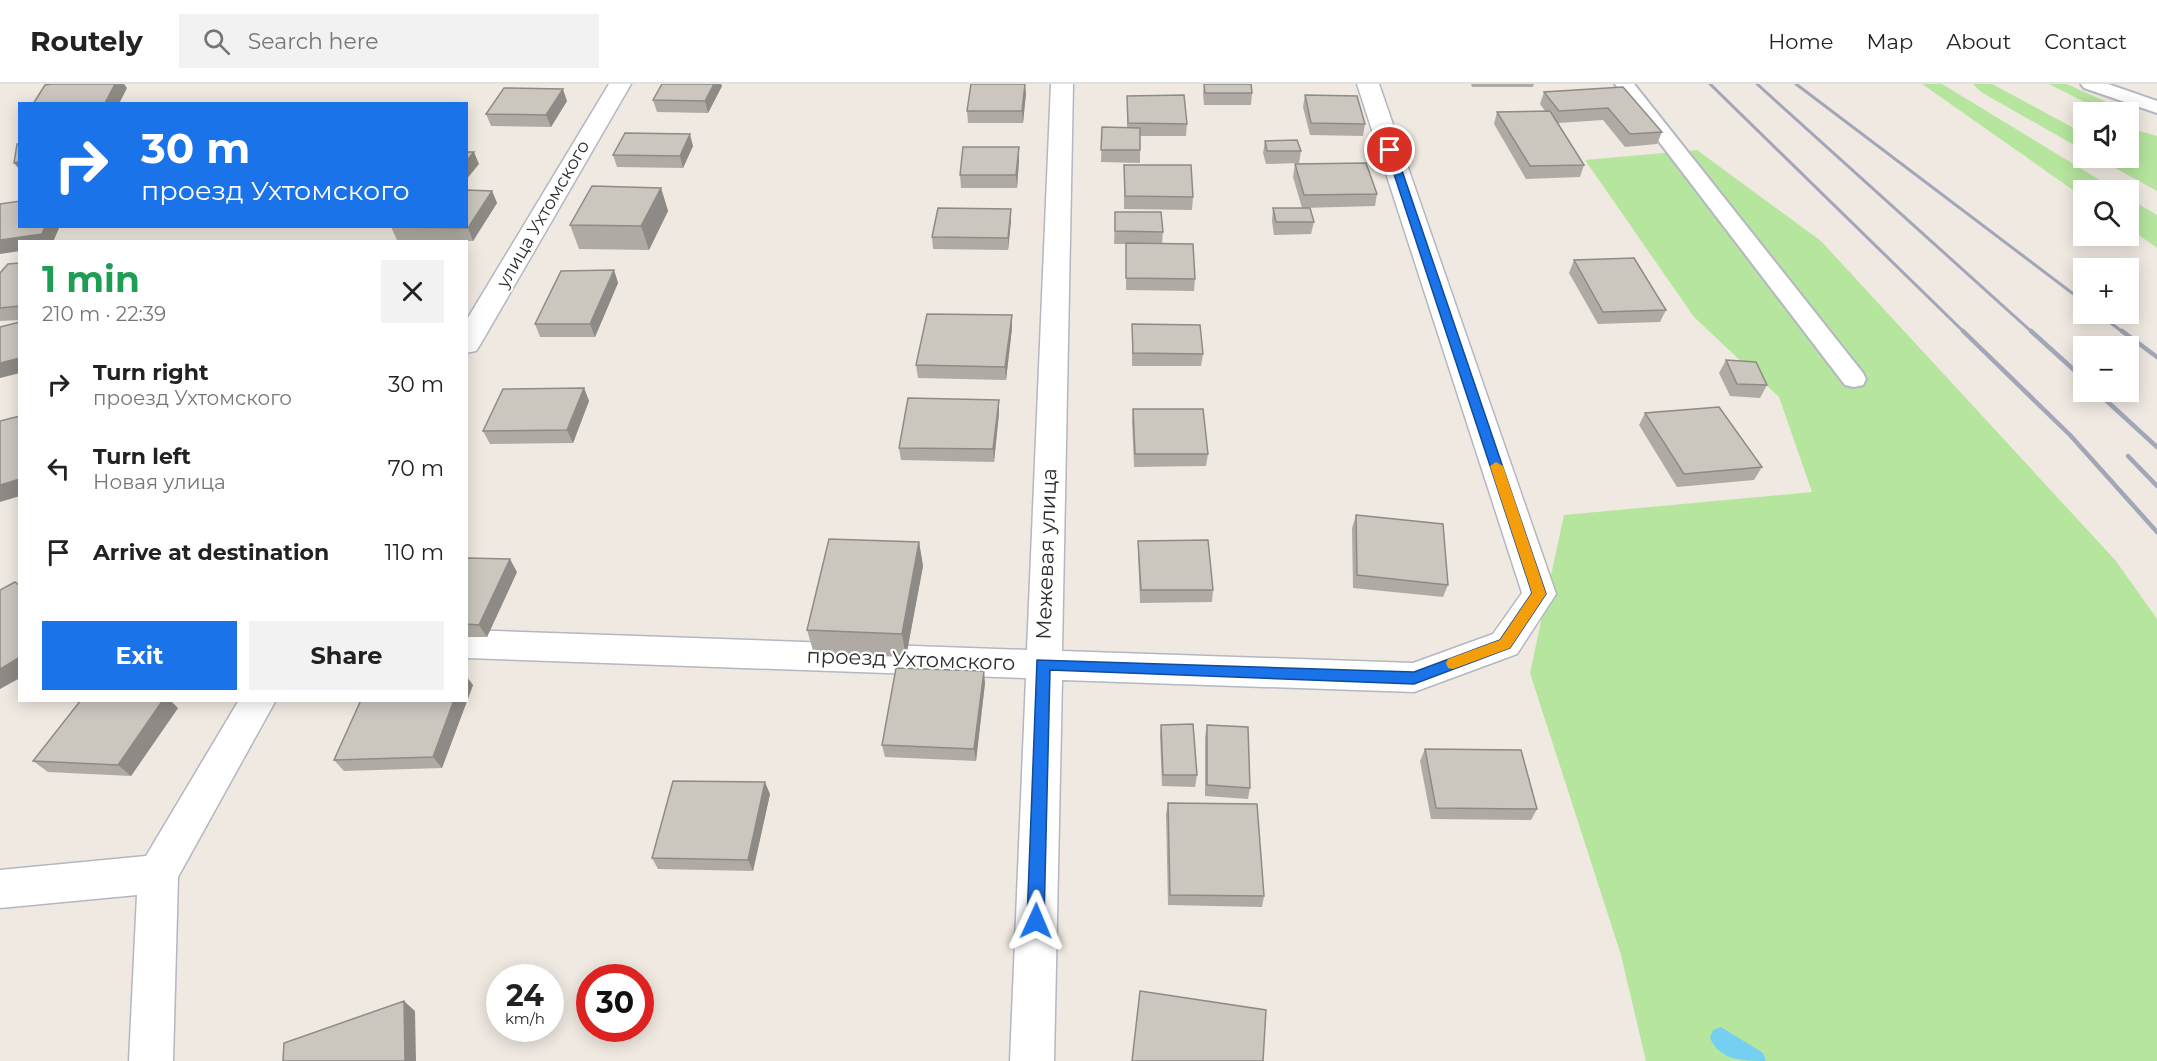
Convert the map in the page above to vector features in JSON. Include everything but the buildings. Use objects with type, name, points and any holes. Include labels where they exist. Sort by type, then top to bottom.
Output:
[{"type":"street","name":"улица Ухтомского","points":[[468,342],[620,84]]},
{"type":"street","name":"Межевая улица","points":[[1032,1061],[1042,664],[1062,84]]},
{"type":"street","name":"проезд Ухтомского","points":[[468,644],[1414,678],[1505,644],[1539,594],[1368,84]]},
{"type":"street","points":[[151,1061],[158,874],[257,702]]},
{"type":"street","points":[[0,889],[158,874]]},
{"type":"lane","points":[[1624,84],[1854,379]]},
{"type":"lane","points":[[2090,84],[2157,107]]},
{"type":"lane","points":[[2105,84],[2157,89]]},
{"type":"green space","points":[[1922,84],[1942,84],[2073,164],[2073,168],[2080,168],[2100,180],[2073,180],[2073,190]]},
{"type":"green space","points":[[1973,84],[1992,84],[2073,128],[2073,144],[1981,92]]},
{"type":"green space","points":[[2049,84],[2067,84],[2106,102],[2084,102]]},
{"type":"green space","points":[[2139,131],[2157,136],[2157,191],[2115,168],[2139,168]]},
{"type":"green space","points":[[1697,150],[1821,241],[2116,561],[2157,619],[2157,1061],[1646,1061],[1621,955],[1530,673],[1564,515],[1812,492],[1779,397],[1694,317],[1585,160]]},
{"type":"green space","points":[[2139,204],[2157,215],[2157,248],[2139,235]]},
{"type":"waterway","points":[[1721,1038],[1755,1061]]},
{"type":"railway","points":[[1710,84],[1965,333]]},
{"type":"railway","points":[[1757,84],[2033,333]]},
{"type":"railway","points":[[1796,84],[2073,294]]},
{"type":"railway","points":[[2112,324],[2124,333]]},
{"type":"railway","points":[[1963,331],[2070,435],[2157,532]]},
{"type":"railway","points":[[2031,331],[2073,369]]},
{"type":"railway","points":[[2122,331],[2157,357]]},
{"type":"railway","points":[[2108,402],[2157,447]]},
{"type":"railway","points":[[2128,456],[2157,486]]},
{"type":"slow traffic","points":[[1453,663],[1505,644],[1539,594],[1496,466]]},
{"type":"route","points":[[1036,921],[1042,664],[1414,678],[1505,644],[1539,594],[1390,150]]}]
